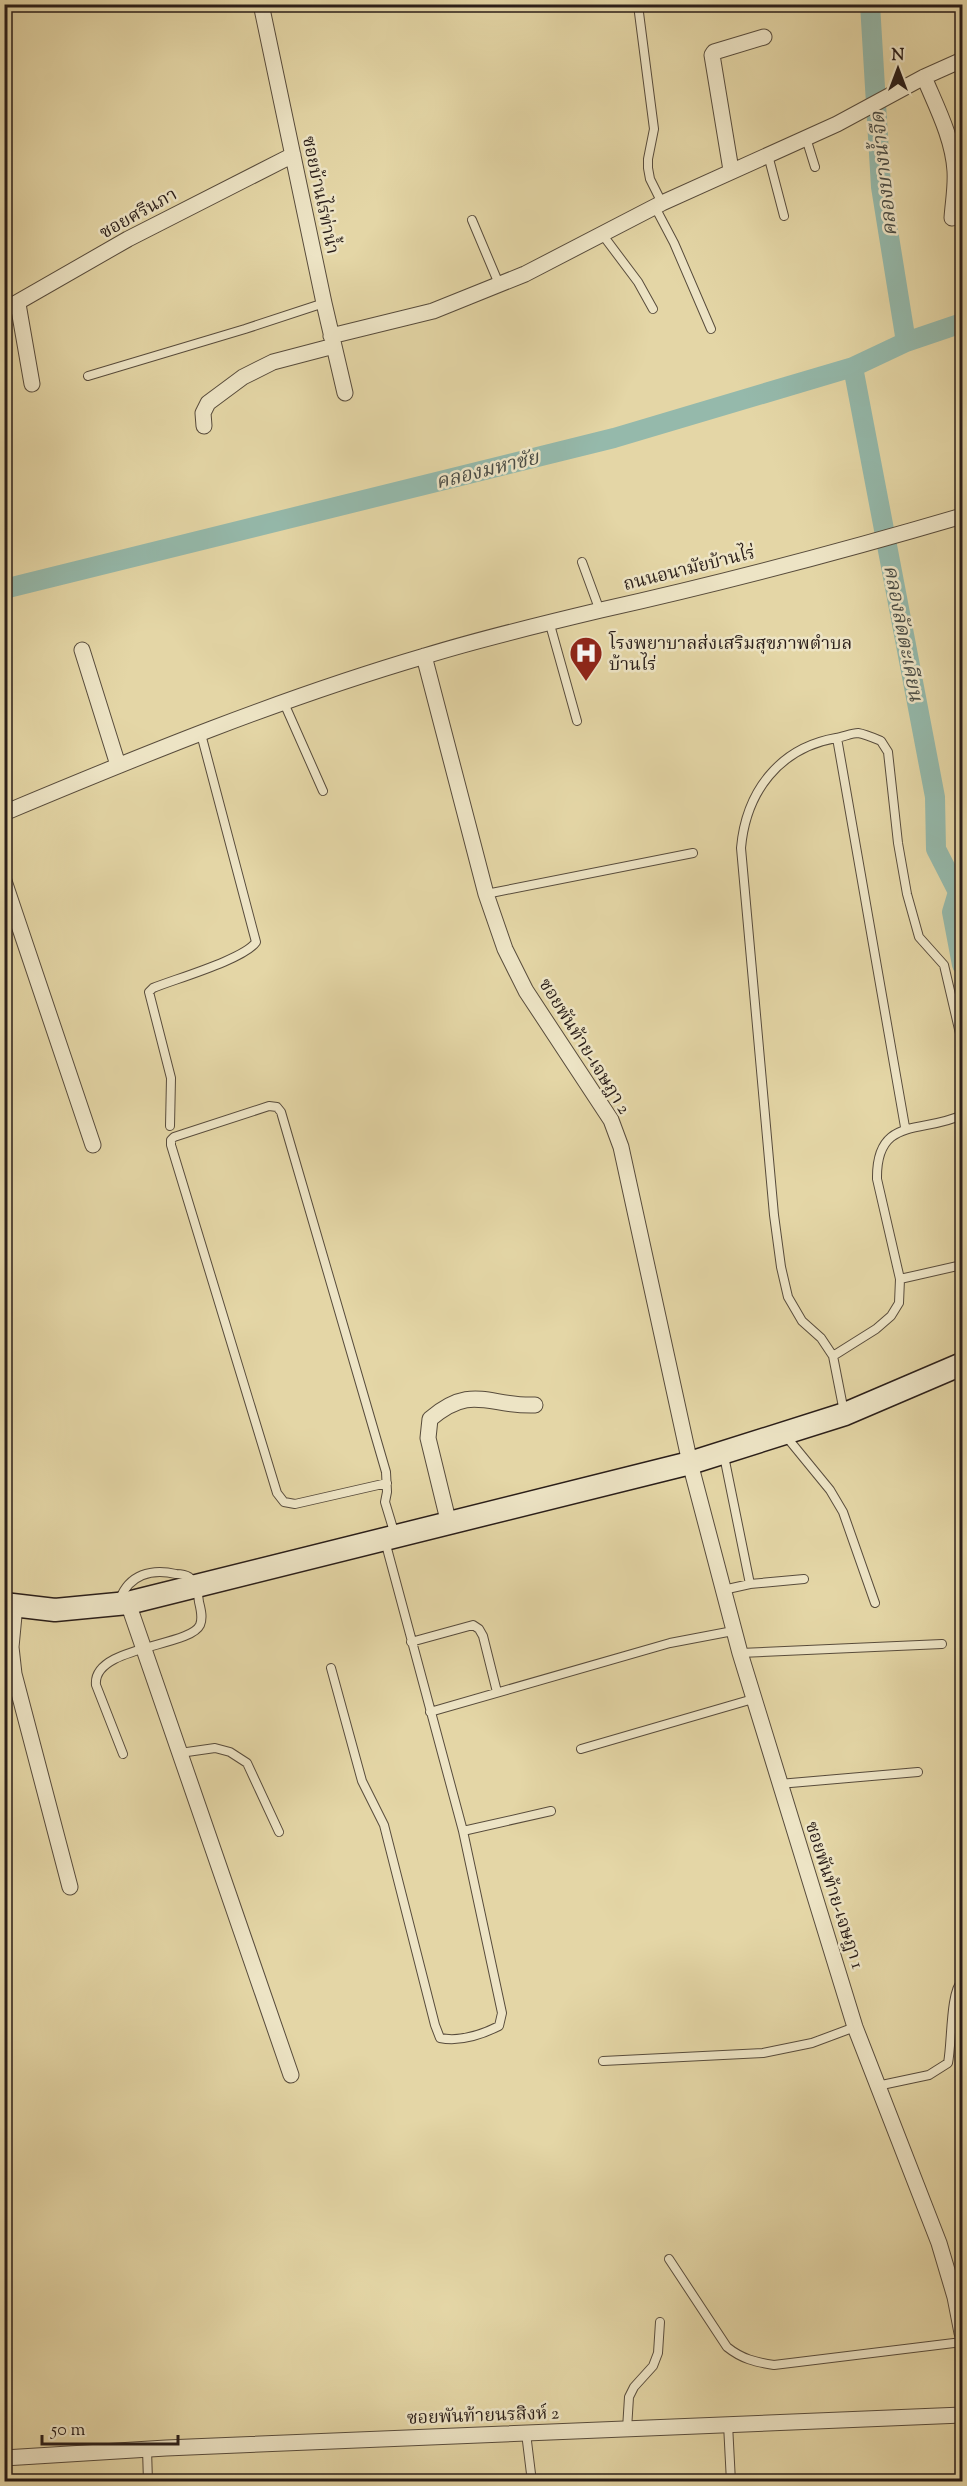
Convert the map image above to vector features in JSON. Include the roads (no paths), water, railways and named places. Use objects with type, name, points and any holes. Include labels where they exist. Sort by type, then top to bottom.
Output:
[{"type":"street","name":"ซอยบ้านไร่ท่าน้ำ","points":[[261,4],[345,393]]},
{"type":"street","points":[[731,170],[712,55],[714,51],[764,37]]},
{"type":"street","points":[[204,426],[203,413],[208,403],[243,377],[273,362],[433,311],[525,274],[659,205],[731,170],[837,124],[909,84],[963,60]]},
{"type":"street","points":[[924,77],[941,118],[954,159],[955,192],[951,218]]},
{"type":"street","name":"ซอยศรีนภา","points":[[11,307],[128,239],[292,155]]},
{"type":"street","points":[[11,307],[32,384]]},
{"type":"street","name":"ถนนอนามัยบ้านไร่","points":[[4,813],[118,765],[424,656],[549,621],[600,611],[871,543],[963,516]]},
{"type":"street","points":[[82,650],[118,765]]},
{"type":"street","name":"ซอยพันท้าย-เจษฎา 2","points":[[424,656],[496,927],[515,971],[611,1120],[621,1147],[690,1463]]},
{"type":"street","points":[[4,881],[93,1145]]},
{"type":"street","points":[[70,1887],[9,1675],[10,1604],[55,1610],[123,1604],[449,1524],[690,1463],[784,1434],[845,1414],[963,1364]]},
{"type":"street","points":[[449,1524],[428,1438],[430,1419],[457,1401],[470,1398],[486,1398],[510,1405],[535,1405]]},
{"type":"street","name":"ซอยพันท้าย-เจษฎา 1","points":[[690,1463],[733,1631],[855,2027],[939,2243],[955,2296],[963,2333]]},
{"type":"street","points":[[123,1604],[144,1648],[291,2074]]},
{"type":"street","name":"ซอยพันท้ายนรสิงห์ 2","points":[[4,2458],[147,2449],[963,2415]]},
{"type":"lane","points":[[638,5],[654,129],[648,159],[650,179],[711,328]]},
{"type":"lane","points":[[806,138],[814,167]]},
{"type":"lane","points":[[768,155],[784,216]]},
{"type":"lane","points":[[472,220],[499,284]]},
{"type":"lane","points":[[602,234],[638,282],[652,309]]},
{"type":"lane","points":[[87,376],[324,303]]},
{"type":"lane","points":[[582,562],[600,611]]},
{"type":"lane","points":[[549,621],[577,721]]},
{"type":"lane","points":[[284,704],[323,791]]},
{"type":"lane","points":[[845,1414],[833,1356],[821,1338],[802,1320],[788,1297],[781,1267],[741,848],[743,828],[752,799],[779,763],[804,748],[858,733],[880,741],[888,752],[898,843],[907,894],[919,938],[944,965],[963,1042]]},
{"type":"lane","points":[[170,1126],[171,1078],[149,992],[153,988],[252,949],[256,942],[201,734]]},
{"type":"lane","points":[[837,738],[905,1128]]},
{"type":"lane","points":[[486,894],[693,853]]},
{"type":"lane","points":[[331,1668],[362,1781],[384,1825],[440,2037],[452,2041],[486,2033],[499,2026],[502,2013],[463,1831],[411,1642],[390,1538],[385,1502],[387,1483],[386,1472],[281,1112],[277,1107],[269,1106],[174,1137],[171,1145],[277,1493],[284,1502],[295,1504],[387,1483]]},
{"type":"lane","points":[[833,1356],[876,1329],[891,1316],[899,1303],[900,1279],[877,1179],[877,1162],[888,1139],[905,1128],[963,1115]]},
{"type":"lane","points":[[900,1279],[963,1265]]},
{"type":"lane","points":[[784,1434],[830,1490],[843,1512],[875,1603]]},
{"type":"lane","points":[[723,1452],[750,1584]]},
{"type":"lane","points":[[722,1591],[750,1584],[804,1579]]},
{"type":"lane","points":[[123,1754],[96,1685],[95,1676],[98,1670],[108,1663],[144,1648],[195,1632],[201,1624],[202,1616],[196,1586]]},
{"type":"lane","points":[[411,1642],[473,1625],[483,1636],[497,1692]]},
{"type":"lane","points":[[430,1712],[670,1643],[733,1631]]},
{"type":"lane","points":[[740,1653],[942,1644]]},
{"type":"lane","points":[[581,1749],[753,1699]]},
{"type":"lane","points":[[180,1753],[215,1748],[230,1752],[247,1763],[279,1832]]},
{"type":"lane","points":[[780,1784],[918,1772]]},
{"type":"lane","points":[[463,1831],[551,1811]]},
{"type":"lane","points":[[877,2086],[929,2074],[948,2063],[955,1990],[963,1981]]},
{"type":"lane","points":[[603,2061],[763,2053],[812,2043],[855,2027]]},
{"type":"lane","points":[[669,2259],[727,2347],[739,2357],[774,2365],[963,2342]]},
{"type":"lane","points":[[627,2429],[629,2397],[634,2387],[653,2366],[658,2353],[660,2322]]},
{"type":"lane","points":[[728,2424],[731,2481]]},
{"type":"lane","points":[[526,2433],[532,2481]]},
{"type":"lane","points":[[147,2449],[148,2481]]},
{"type":"lane","points":[[943,2481],[963,2479]]},
{"type":"waterway","name":"คลองบางน้ำจืด","points":[[870,4],[881,187],[906,342]]},
{"type":"waterway","name":"คลองมหาชัย","points":[[4,589],[614,438],[853,367],[906,342],[962,323]]},
{"type":"waterway","name":"คลองลัดตะเคียน","points":[[853,367],[935,797],[936,849],[958,892],[962,892]]},
{"type":"waterway","points":[[958,892],[952,912],[962,965]]},
{"type":"place","name":"โรงพยาบาลส่งเสริมสุขภาพตำบล บ้านไร่","points":[[586,682]]}]
